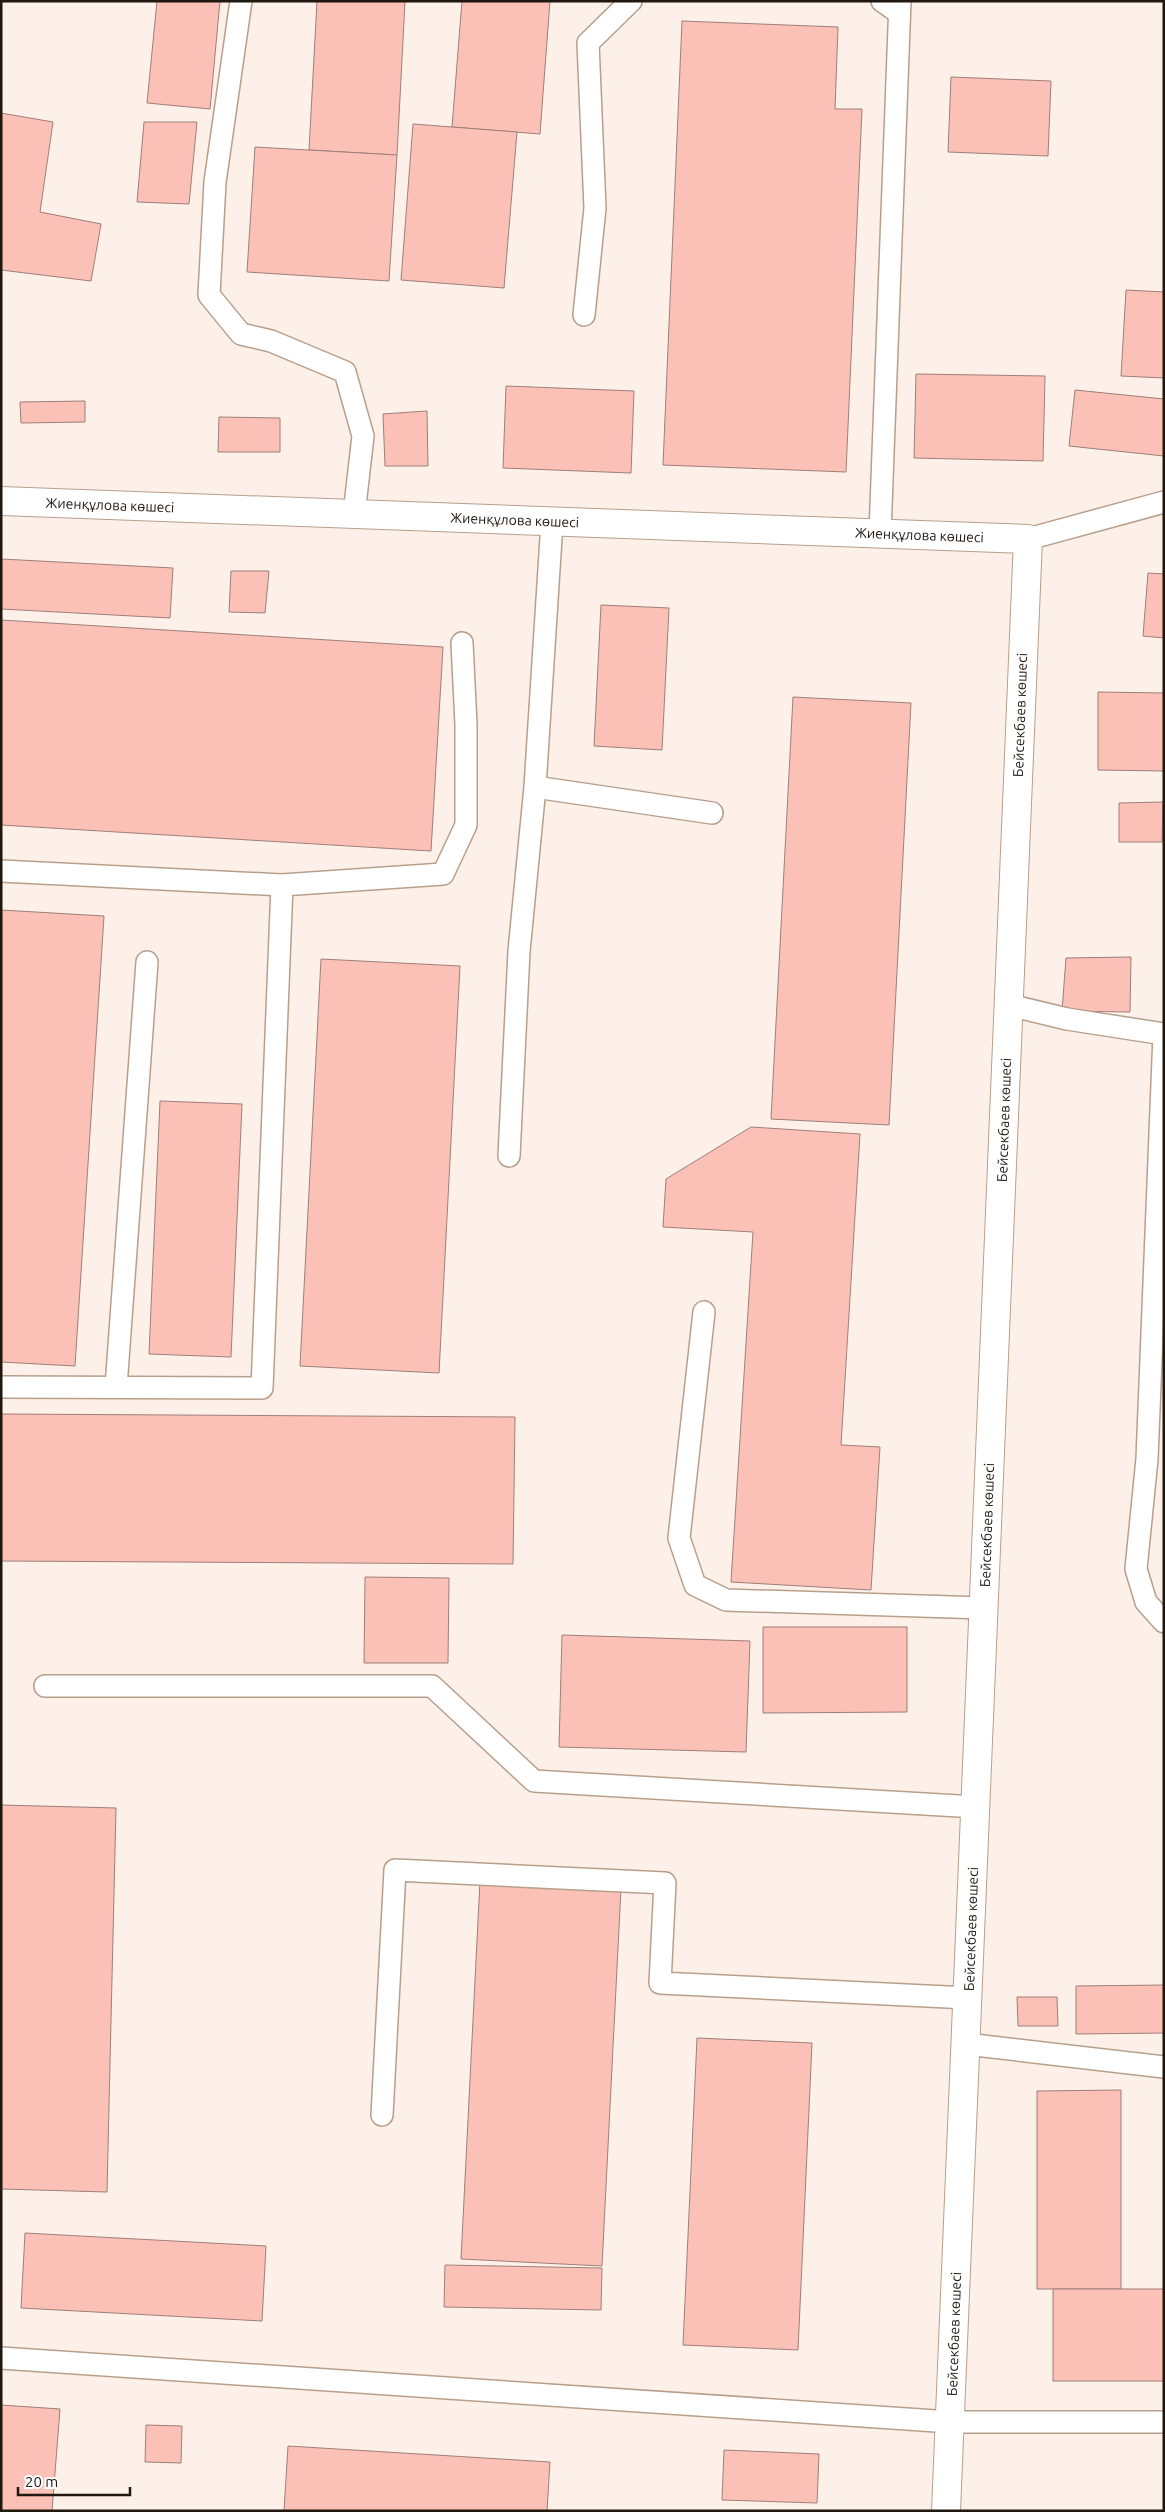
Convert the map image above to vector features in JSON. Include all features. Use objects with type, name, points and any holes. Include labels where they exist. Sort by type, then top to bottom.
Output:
[{"type":"street","name":"Жиенқұлова көшесі","points":[[1,501],[1028,539]]},
{"type":"street","name":"Бейсекбаев көшесі","points":[[946,2511],[1028,539]]},
{"type":"lane","points":[[241,1],[215,182],[209,295],[241,334],[272,342],[345,372],[363,436],[354,514]]},
{"type":"lane","points":[[584,315],[595,208],[588,43],[631,1]]},
{"type":"lane","points":[[880,534],[894,5]]},
{"type":"lane","points":[[1028,539],[1164,502]]},
{"type":"lane","points":[[509,1156],[519,951],[535,787],[552,522]]},
{"type":"lane","points":[[1,871],[282,885],[442,874],[466,826],[466,724],[462,643]]},
{"type":"lane","points":[[535,787],[712,814]]},
{"type":"lane","points":[[1,1387],[262,1388],[282,885]]},
{"type":"lane","points":[[116,1387],[147,962]]},
{"type":"lane","points":[[1009,1005],[1067,1019],[1164,1034],[1147,1459],[1136,1569],[1146,1602],[1164,1622]]},
{"type":"lane","points":[[704,1312],[679,1538],[695,1585],[726,1600],[984,1608]]},
{"type":"lane","points":[[45,1686],[432,1686],[534,1781],[976,1807]]},
{"type":"lane","points":[[382,2115],[395,1870],[665,1883],[660,1982],[968,1998]]},
{"type":"lane","points":[[966,2044],[1164,2067]]},
{"type":"lane","points":[[1,2358],[951,2422],[1164,2422]]},
{"type":"building","points":[[157,1],[220,1],[210,109],[147,103]]},
{"type":"building","points":[[317,1],[405,1],[397,155],[309,150]]},
{"type":"building","points":[[462,1],[550,1],[540,134],[452,127]]},
{"type":"building","points":[[682,21],[838,27],[835,109],[862,109],[846,472],[663,465]]},
{"type":"building","points":[[951,77],[1051,81],[1048,156],[948,152]]},
{"type":"building","points":[[1,113],[53,122],[40,212],[101,224],[91,281],[1,270]]},
{"type":"building","points":[[144,122],[197,122],[189,204],[137,202]]},
{"type":"building","points":[[413,124],[517,132],[504,288],[401,280]]},
{"type":"building","points":[[255,147],[397,155],[389,281],[247,272]]},
{"type":"building","points":[[1126,290],[1164,292],[1164,378],[1121,376]]},
{"type":"building","points":[[916,374],[1045,376],[1043,461],[914,458]]},
{"type":"building","points":[[506,386],[634,391],[631,473],[503,468]]},
{"type":"building","points":[[1075,390],[1164,399],[1164,456],[1069,446]]},
{"type":"building","points":[[85,401],[85,422],[21,423],[20,402]]},
{"type":"building","points":[[427,411],[428,466],[385,466],[383,414]]},
{"type":"building","points":[[219,417],[280,418],[280,452],[218,452]]},
{"type":"building","points":[[1,559],[173,568],[170,618],[1,609]]},
{"type":"building","points":[[231,571],[269,571],[265,613],[229,612]]},
{"type":"building","points":[[1148,573],[1164,574],[1164,638],[1143,636]]},
{"type":"building","points":[[601,605],[669,608],[662,750],[594,746]]},
{"type":"building","points":[[1,620],[443,647],[431,851],[1,825]]},
{"type":"building","points":[[1098,692],[1164,693],[1164,771],[1098,770]]},
{"type":"building","points":[[793,697],[911,703],[889,1125],[771,1119]]},
{"type":"building","points":[[1163,802],[1162,842],[1119,842],[1119,803]]},
{"type":"building","points":[[1,910],[104,916],[75,1366],[1,1362]]},
{"type":"building","points":[[1131,957],[1130,1012],[1062,1011],[1066,958]]},
{"type":"building","points":[[321,959],[460,966],[439,1373],[300,1366]]},
{"type":"building","points":[[160,1101],[242,1104],[231,1357],[149,1354]]},
{"type":"building","points":[[751,1127],[860,1134],[841,1445],[880,1447],[871,1590],[731,1582],[753,1232],[663,1227],[666,1179]]},
{"type":"building","points":[[1,1414],[515,1417],[513,1564],[1,1561]]},
{"type":"building","points":[[365,1577],[449,1578],[448,1663],[364,1663]]},
{"type":"building","points":[[763,1627],[907,1627],[907,1712],[763,1713]]},
{"type":"building","points":[[562,1635],[750,1641],[746,1752],[559,1747]]},
{"type":"building","points":[[1,1805],[116,1808],[107,2192],[1,2189]]},
{"type":"building","points":[[480,1881],[621,1888],[602,2266],[461,2259]]},
{"type":"building","points":[[1164,1985],[1164,2033],[1076,2034],[1076,1986]]},
{"type":"building","points":[[1017,1997],[1057,1997],[1058,2026],[1018,2026]]},
{"type":"building","points":[[697,2038],[812,2043],[798,2350],[683,2345]]},
{"type":"building","points":[[1121,2090],[1121,2289],[1037,2289],[1037,2091]]},
{"type":"building","points":[[25,2233],[266,2246],[262,2321],[21,2308]]},
{"type":"building","points":[[445,2265],[602,2268],[601,2310],[444,2307]]},
{"type":"building","points":[[1053,2289],[1164,2289],[1164,2381],[1053,2381]]},
{"type":"building","points":[[1,2405],[60,2409],[52,2511],[1,2511]]},
{"type":"building","points":[[146,2425],[182,2426],[181,2463],[145,2462]]},
{"type":"building","points":[[288,2446],[550,2462],[547,2511],[284,2511]]},
{"type":"building","points":[[724,2450],[819,2454],[817,2503],[722,2500]]}]
